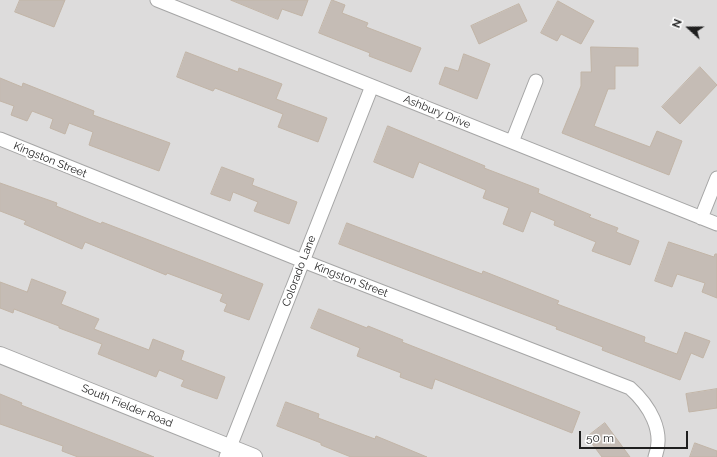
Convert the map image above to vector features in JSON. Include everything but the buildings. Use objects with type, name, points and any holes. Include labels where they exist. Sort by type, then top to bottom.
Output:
[{"type":"street","name":"Ashbury Drive","points":[[157,0],[717,224]]},
{"type":"street","points":[[512,142],[536,81]]},
{"type":"street","name":"Colorado Lane","points":[[228,452],[372,86]]},
{"type":"street","name":"Kingston Street","points":[[0,140],[303,261],[630,388],[641,398],[656,424],[659,434],[658,450],[655,457]]},
{"type":"street","points":[[701,218],[717,178]]},
{"type":"street","name":"South Fielder Road","points":[[0,355],[228,452],[254,457]]},
{"type":"shaded area","points":[[0,0],[717,0],[717,457],[0,457]]}]
